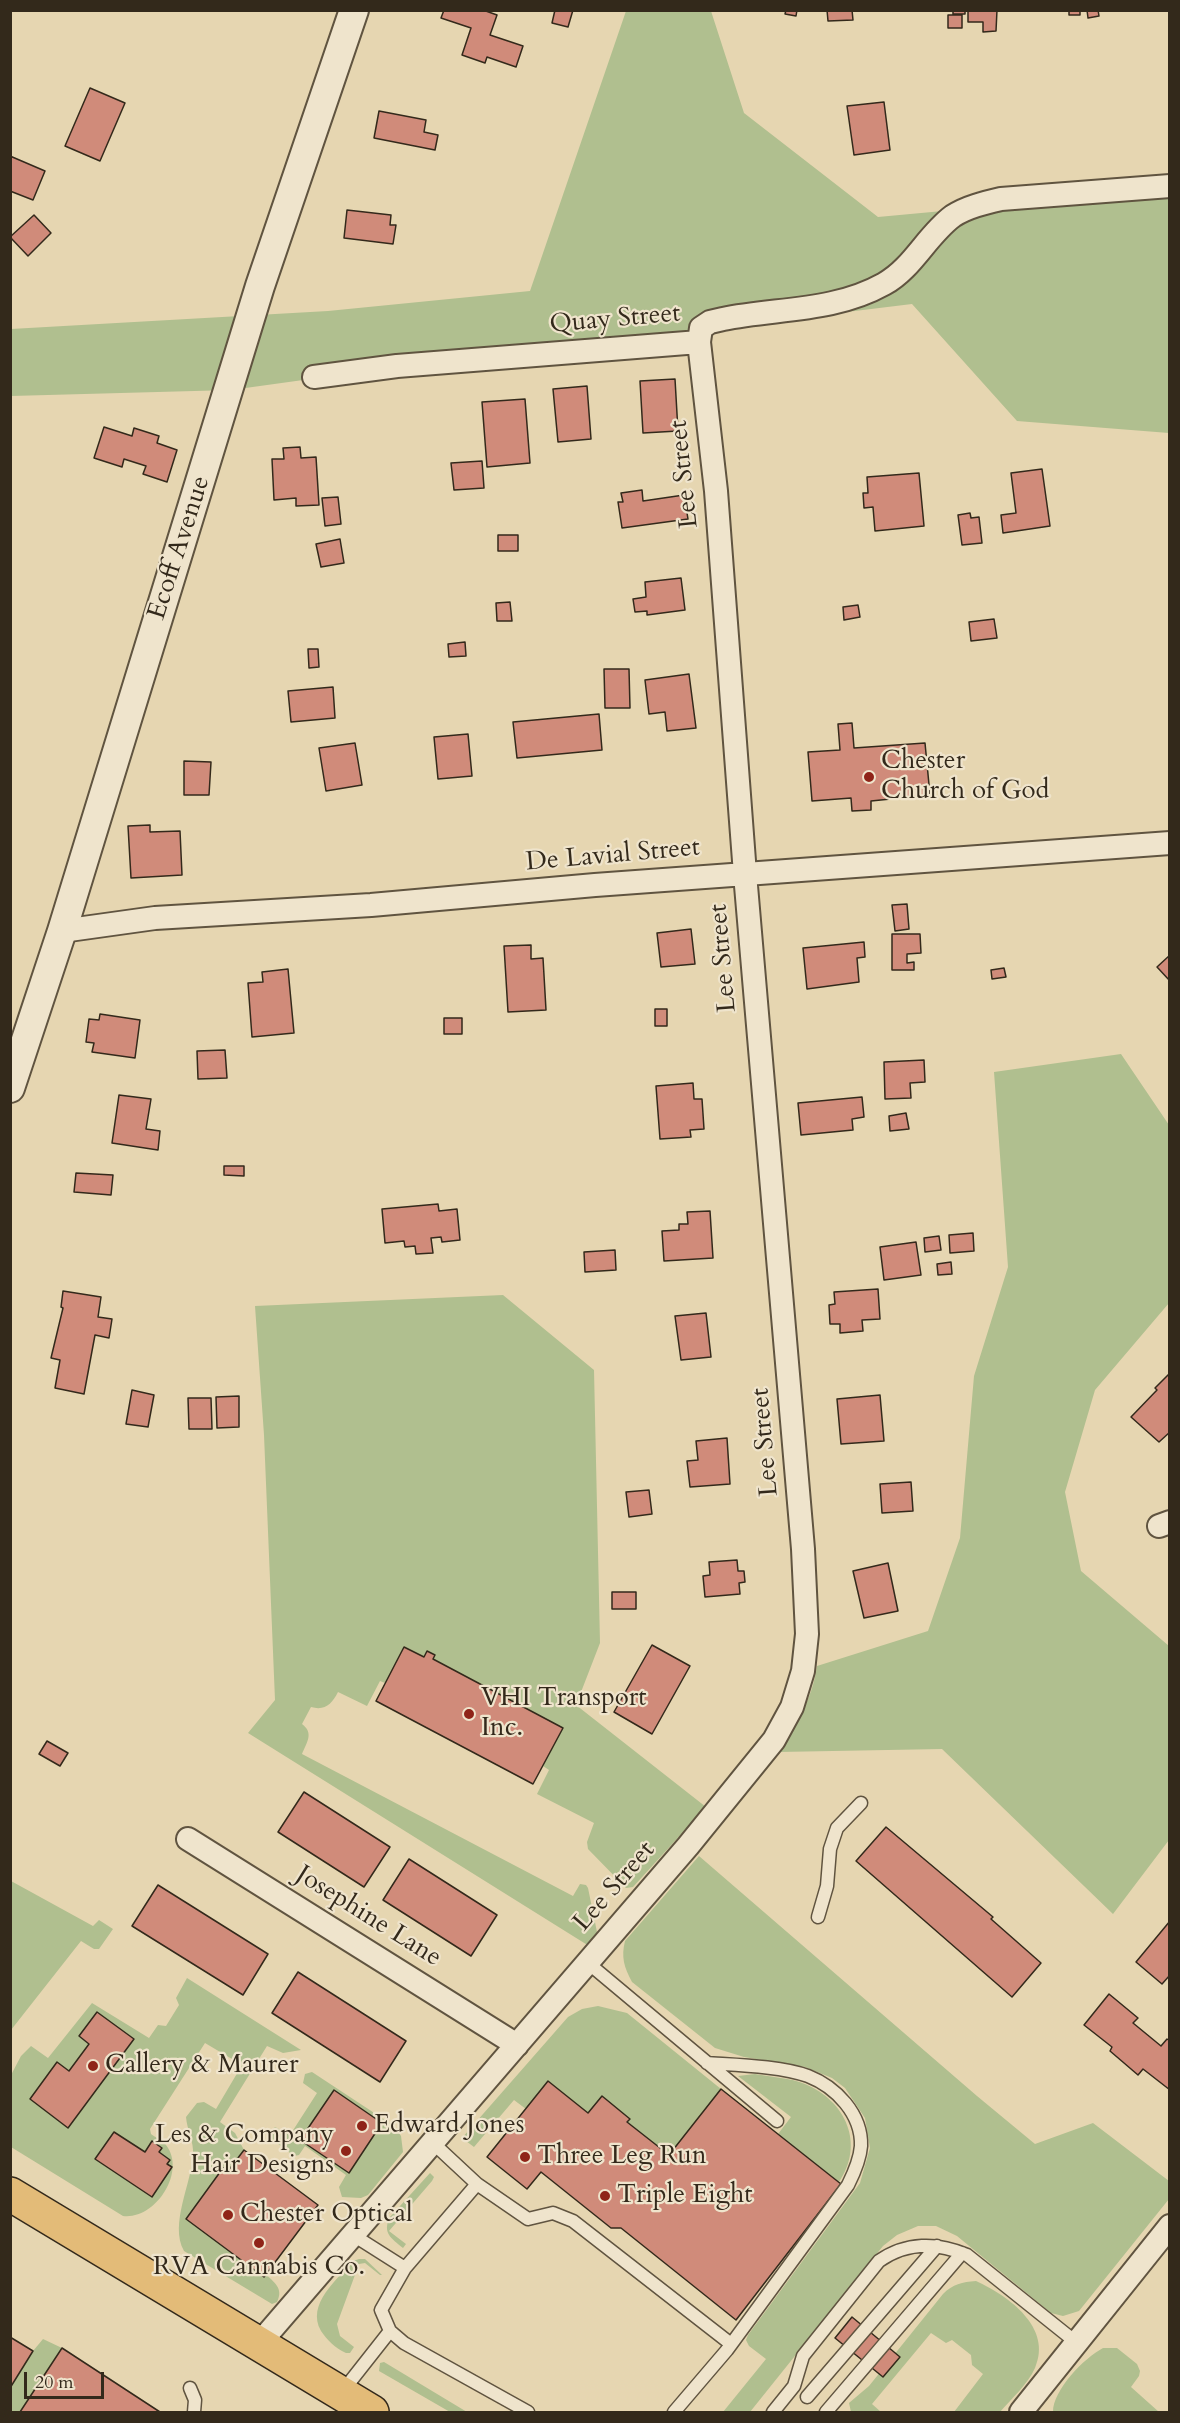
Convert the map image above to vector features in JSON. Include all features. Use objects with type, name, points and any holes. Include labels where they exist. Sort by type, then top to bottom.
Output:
[{"type":"main road","points":[[10,2194],[372,2412]]},
{"type":"street","name":"Ecoff Avenue","points":[[10,1088],[62,931],[260,285],[354,10]]},
{"type":"street","name":"Quay Street","points":[[314,377],[397,366],[699,342],[701,328],[710,322],[738,316],[815,307],[872,290],[899,274],[943,225],[967,209],[982,203],[1001,199],[1170,186]]},
{"type":"street","name":"Lee Street","points":[[258,2345],[688,1846],[774,1740],[792,1707],[803,1671],[807,1634],[804,1549],[745,874],[716,491],[699,342]]},
{"type":"street","name":"De Lavial Street","points":[[62,931],[156,918],[371,905],[745,874],[1170,843]]},
{"type":"street","name":"Josephine Lane","points":[[189,1839],[517,2045]]},
{"type":"street","points":[[1021,2412],[1170,2226]]},
{"type":"lane","points":[[818,1917],[827,1886],[830,1850],[837,1828],[861,1803]]},
{"type":"lane","points":[[588,1963],[777,2121]]},
{"type":"lane","points":[[674,2412],[731,2344],[849,2185],[858,2163],[861,2144],[857,2123],[848,2104],[829,2088],[808,2076],[754,2066],[707,2063]]},
{"type":"lane","points":[[433,2142],[477,2184],[528,2219],[553,2213],[573,2221],[731,2344]]},
{"type":"lane","points":[[477,2184],[405,2268],[381,2310],[390,2331],[404,2343],[520,2410]]},
{"type":"lane","points":[[353,2235],[405,2268]]},
{"type":"lane","points":[[773,2412],[794,2386],[803,2356],[879,2261],[893,2252],[914,2246],[948,2247],[962,2253],[1077,2343]]},
{"type":"lane","points":[[807,2397],[937,2246]]},
{"type":"lane","points":[[826,2412],[962,2253]]},
{"type":"lane","points":[[340,2394],[390,2331]]},
{"type":"lane","points":[[190,2388],[195,2400],[194,2412]]},
{"type":"green space","points":[[626,11],[711,11],[744,113],[878,217],[1169,190],[1169,433],[1017,421],[912,304],[397,367],[231,390],[11,396],[11,329],[328,311],[530,291]]},
{"type":"green space","points":[[1121,1054],[1169,1125],[1169,1303],[1095,1390],[1065,1492],[1081,1571],[1169,1646],[1169,1840],[1113,1914],[942,1749],[778,1752],[807,1701],[817,1666],[928,1631],[960,1538],[974,1376],[1008,1267],[994,1072]]},
{"type":"green space","points":[[503,1295],[594,1370],[600,1643],[576,1705],[706,1807],[633,1887],[626,1888],[588,1849],[587,1842],[594,1823],[537,1794],[549,1770],[543,1766],[563,1728],[423,1666],[388,1678],[385,1683],[380,1681],[367,1706],[338,1692],[328,1706],[311,1707],[302,1724],[309,1734],[302,1754],[573,1896],[580,1884],[586,1885],[597,1932],[589,1946],[248,1733],[275,1700],[264,1435],[255,1306]]},
{"type":"green space","points":[[699,1856],[1035,2144],[1093,2123],[1169,2181],[1169,2199],[1079,2311],[1063,2316],[1051,2313],[957,2236],[936,2226],[918,2226],[897,2235],[883,2246],[750,2412],[723,2412],[766,2359],[749,2346],[746,2340],[748,2335],[860,2183],[870,2148],[865,2118],[845,2088],[832,2078],[805,2067],[744,2057],[715,2048],[632,1982],[624,1962],[625,1941]]},
{"type":"green space","points":[[11,1881],[93,1926],[99,1920],[113,1929],[99,1949],[94,1949],[81,1941],[11,2030]]},
{"type":"green space","points":[[187,1978],[301,2050],[283,2053],[267,2046],[220,2122],[235,2133],[244,2150],[264,2273],[279,2289],[277,2302],[272,2304],[184,2251],[180,2240],[180,2216],[193,2154],[186,2117],[197,2103],[204,2102],[216,2109],[242,2065],[205,2043],[150,2129],[151,2134],[166,2145],[171,2156],[173,2168],[170,2180],[156,2202],[135,2215],[123,2216],[11,2147],[11,2075],[21,2056],[31,2046],[48,2058],[92,2003],[149,2038],[158,2025],[166,2026],[179,2005],[176,1998]]},
{"type":"green space","points":[[598,2006],[627,2013],[721,2089],[677,2173],[593,2136],[548,2081],[526,2109],[514,2100],[474,2147],[462,2138],[568,2017],[582,2009]]},
{"type":"green space","points":[[312,2072],[394,2126],[401,2136],[403,2152],[368,2195],[361,2198],[342,2197],[339,2187],[346,2175],[305,2146],[299,2155],[294,2156],[269,2137],[269,2133],[275,2127],[290,2135],[317,2093],[303,2083],[305,2074]]},
{"type":"green space","points":[[755,2074],[805,2084],[831,2101],[841,2112],[847,2125],[850,2153],[847,2168],[839,2182],[778,2134],[791,2117],[738,2076]]},
{"type":"green space","points":[[430,2173],[434,2177],[432,2181],[389,2231],[406,2244],[403,2248],[387,2231],[390,2217]]},
{"type":"green space","points":[[365,2259],[382,2275],[365,2263],[359,2264],[337,2324],[340,2336],[354,2347],[350,2353],[346,2353],[332,2344],[321,2331],[317,2321],[317,2311],[332,2284],[353,2261]]},
{"type":"green space","points":[[976,2281],[1002,2295],[1025,2315],[1038,2340],[1039,2353],[1032,2374],[1000,2412],[954,2412],[983,2374],[972,2365],[971,2355],[952,2340],[946,2343],[931,2333],[872,2404],[881,2412],[851,2412],[849,2403],[869,2386],[943,2294],[958,2284]]},
{"type":"green space","points":[[43,2339],[62,2348],[20,2412],[11,2412],[10,2388]]},
{"type":"green space","points":[[1103,2348],[1117,2348],[1137,2364],[1140,2371],[1139,2376],[1131,2387],[1159,2412],[1053,2412],[1058,2394],[1071,2376],[1087,2359]]},
{"type":"green space","points":[[384,2362],[467,2412],[450,2412],[379,2371],[380,2363]]},
{"type":"building","points":[[444,10],[483,10],[497,15],[490,35],[523,46],[516,67],[487,57],[485,63],[462,55],[471,28],[441,18]]},
{"type":"building","points":[[555,10],[573,10],[568,27],[552,23]]},
{"type":"building","points":[[786,10],[797,10],[796,16],[785,14]]},
{"type":"building","points":[[827,10],[852,10],[853,20],[828,21]]},
{"type":"building","points":[[953,10],[965,10],[965,14],[953,14]]},
{"type":"building","points":[[968,10],[997,10],[996,31],[983,32],[983,22],[968,22]]},
{"type":"building","points":[[1069,10],[1080,10],[1080,15],[1069,15]]},
{"type":"building","points":[[1087,10],[1098,10],[1099,16],[1088,18]]},
{"type":"building","points":[[948,15],[962,15],[962,28],[948,28]]},
{"type":"building","points":[[90,88],[125,103],[100,161],[65,146]]},
{"type":"building","points":[[884,102],[890,150],[854,155],[847,106]]},
{"type":"building","points":[[379,111],[426,120],[424,132],[438,135],[435,150],[374,138]]},
{"type":"building","points":[[10,156],[45,171],[33,200],[10,191]]},
{"type":"building","points":[[347,210],[391,215],[390,225],[396,225],[393,244],[344,238]]},
{"type":"building","points":[[34,215],[51,233],[28,256],[10,237]]},
{"type":"building","points":[[675,379],[678,431],[643,433],[640,381]]},
{"type":"building","points":[[587,386],[591,439],[558,442],[553,389]]},
{"type":"building","points":[[525,399],[530,463],[487,467],[482,402]]},
{"type":"building","points":[[104,427],[132,436],[134,428],[159,436],[157,443],[177,450],[167,482],[143,474],[146,466],[124,459],[122,467],[94,458]]},
{"type":"building","points":[[300,447],[301,458],[316,457],[319,505],[296,506],[296,498],[274,500],[272,459],[284,459],[283,448]]},
{"type":"building","points":[[482,461],[484,488],[454,490],[451,463]]},
{"type":"building","points":[[1042,469],[1050,526],[1003,533],[1001,515],[1016,513],[1011,473]]},
{"type":"building","points":[[919,473],[924,526],[875,531],[873,507],[864,508],[863,493],[868,493],[867,477]]},
{"type":"building","points":[[642,490],[643,501],[684,495],[688,519],[622,528],[618,502],[623,502],[621,493]]},
{"type":"building","points":[[338,497],[341,524],[325,526],[322,498]]},
{"type":"building","points":[[970,513],[971,518],[979,517],[982,543],[962,545],[958,515]]},
{"type":"building","points":[[498,535],[518,535],[518,551],[498,551]]},
{"type":"building","points":[[340,539],[344,563],[321,567],[316,544]]},
{"type":"building","points":[[681,578],[685,610],[647,615],[647,611],[635,612],[633,599],[646,597],[645,582]]},
{"type":"building","points":[[510,602],[512,621],[497,621],[496,603]]},
{"type":"building","points":[[858,605],[860,617],[844,620],[843,607]]},
{"type":"building","points":[[994,619],[997,638],[971,641],[969,622]]},
{"type":"building","points":[[465,642],[466,656],[449,657],[448,644]]},
{"type":"building","points":[[308,649],[318,649],[319,667],[309,668]]},
{"type":"building","points":[[604,669],[629,669],[630,708],[605,708]]},
{"type":"building","points":[[689,674],[696,728],[667,731],[665,712],[649,714],[645,680]]},
{"type":"building","points":[[333,687],[335,718],[291,722],[288,691]]},
{"type":"building","points":[[599,714],[602,750],[517,758],[513,722]]},
{"type":"building","name":"Chester Church of God","points":[[852,723],[854,748],[925,743],[930,795],[871,801],[871,810],[852,811],[851,798],[812,801],[808,752],[840,750],[838,724]]},
{"type":"building","points":[[468,734],[472,776],[438,779],[434,737]]},
{"type":"building","points":[[355,743],[362,785],[326,791],[319,748]]},
{"type":"building","points":[[184,761],[211,762],[209,795],[184,795]]},
{"type":"building","points":[[150,825],[150,832],[180,831],[182,875],[131,878],[128,826]]},
{"type":"building","points":[[907,904],[909,929],[895,931],[892,905]]},
{"type":"building","points":[[691,929],[695,964],[661,967],[657,933]]},
{"type":"building","points":[[892,934],[920,934],[921,953],[907,954],[907,963],[914,962],[914,970],[892,970]]},
{"type":"building","points":[[864,942],[865,957],[857,958],[859,982],[807,989],[803,948]]},
{"type":"building","points":[[531,945],[531,959],[543,958],[546,1010],[508,1012],[504,946]]},
{"type":"building","points":[[1170,955],[1170,981],[1157,967]]},
{"type":"building","points":[[1004,968],[1006,977],[992,979],[991,970]]},
{"type":"building","points":[[288,969],[294,1033],[252,1037],[248,983],[263,982],[262,972]]},
{"type":"building","points":[[655,1009],[667,1009],[667,1026],[655,1026]]},
{"type":"building","points":[[100,1014],[140,1020],[135,1058],[92,1052],[94,1043],[86,1042],[89,1019],[99,1020]]},
{"type":"building","points":[[444,1018],[462,1018],[462,1034],[444,1034]]},
{"type":"building","points":[[225,1050],[227,1078],[198,1079],[197,1051]]},
{"type":"building","points":[[924,1060],[925,1082],[910,1083],[911,1098],[885,1099],[884,1062]]},
{"type":"building","points":[[693,1083],[694,1099],[702,1099],[704,1129],[690,1130],[691,1137],[660,1139],[656,1086]]},
{"type":"building","points":[[119,1095],[151,1099],[146,1129],[160,1131],[158,1150],[112,1143]]},
{"type":"building","points":[[862,1097],[864,1117],[852,1119],[853,1130],[801,1135],[798,1103]]},
{"type":"building","points":[[906,1113],[909,1129],[890,1131],[889,1116]]},
{"type":"building","points":[[224,1166],[244,1166],[244,1176],[224,1175]]},
{"type":"building","points":[[76,1173],[113,1175],[111,1195],[74,1192]]},
{"type":"building","points":[[438,1204],[439,1211],[457,1209],[460,1240],[442,1242],[441,1237],[431,1238],[433,1253],[416,1254],[415,1246],[405,1247],[404,1241],[385,1243],[382,1209]]},
{"type":"building","points":[[710,1211],[713,1258],[664,1261],[662,1231],[679,1230],[679,1224],[688,1224],[687,1212]]},
{"type":"building","points":[[973,1233],[974,1251],[950,1253],[949,1235]]},
{"type":"building","points":[[939,1236],[941,1250],[925,1252],[924,1238]]},
{"type":"building","points":[[916,1242],[921,1275],[884,1280],[880,1247]]},
{"type":"building","points":[[615,1250],[616,1270],[585,1272],[584,1252]]},
{"type":"building","points":[[951,1262],[952,1274],[938,1275],[937,1264]]},
{"type":"building","points":[[878,1289],[880,1319],[862,1320],[863,1331],[840,1333],[840,1324],[830,1324],[829,1305],[835,1304],[834,1292]]},
{"type":"building","points":[[63,1291],[101,1297],[98,1317],[112,1319],[109,1338],[95,1335],[84,1394],[55,1388],[60,1360],[51,1358],[63,1308],[61,1307]]},
{"type":"building","points":[[706,1313],[711,1357],[681,1360],[675,1316]]},
{"type":"building","points":[[1170,1373],[1170,1432],[1159,1442],[1131,1417]]},
{"type":"building","points":[[132,1390],[154,1395],[148,1427],[126,1424]]},
{"type":"building","points":[[880,1395],[884,1441],[841,1444],[837,1399]]},
{"type":"building","points":[[239,1396],[239,1427],[217,1428],[216,1397]]},
{"type":"building","points":[[188,1398],[211,1398],[212,1429],[189,1429]]},
{"type":"building","points":[[727,1438],[730,1484],[690,1487],[687,1461],[698,1460],[696,1441]]},
{"type":"building","points":[[911,1482],[913,1511],[882,1513],[880,1484]]},
{"type":"building","points":[[649,1490],[652,1514],[629,1517],[626,1492]]},
{"type":"building","points":[[737,1560],[738,1571],[744,1571],[745,1582],[739,1583],[740,1594],[705,1597],[703,1576],[710,1575],[709,1562]]},
{"type":"building","points":[[888,1563],[898,1611],[864,1618],[853,1571]]},
{"type":"building","points":[[612,1592],[636,1592],[636,1609],[612,1609]]},
{"type":"building","points":[[652,1645],[690,1666],[652,1734],[614,1712]]},
{"type":"building","name":"VHI Transport Inc.","points":[[404,1647],[424,1657],[427,1651],[435,1655],[433,1659],[563,1728],[533,1784],[376,1701]]},
{"type":"building","points":[[47,1741],[68,1753],[60,1766],[39,1754]]},
{"type":"building","points":[[304,1792],[390,1847],[364,1887],[278,1832]]},
{"type":"building","points":[[886,1827],[993,1917],[991,1919],[1041,1963],[1012,1997],[856,1861]]},
{"type":"building","points":[[409,1859],[497,1915],[471,1956],[383,1900]]},
{"type":"building","points":[[158,1885],[268,1954],[243,1995],[132,1926]]},
{"type":"building","points":[[1170,1921],[1170,1975],[1162,1984],[1136,1962]]},
{"type":"building","points":[[298,1972],[406,2041],[380,2082],[272,2013]]},
{"type":"building","points":[[1109,1994],[1138,2018],[1133,2023],[1161,2046],[1167,2039],[1170,2041],[1170,2090],[1143,2069],[1138,2075],[1110,2051],[1112,2047],[1084,2025]]},
{"type":"building","name":"Callery & Maurer","points":[[97,2012],[134,2039],[68,2128],[30,2099],[57,2062],[69,2071],[89,2044],[79,2036]]},
{"type":"building","points":[[548,2081],[588,2113],[602,2096],[630,2119],[627,2122],[669,2155],[721,2089],[841,2184],[736,2320],[621,2228],[611,2228],[541,2172],[527,2189],[487,2157]]},
{"type":"building","points":[[334,2090],[382,2123],[349,2173],[300,2140]]},
{"type":"building","points":[[114,2132],[145,2152],[152,2141],[162,2148],[159,2152],[170,2160],[167,2164],[172,2167],[152,2197],[95,2159]]},
{"type":"building","points":[[244,2150],[318,2205],[264,2277],[186,2219],[223,2168],[228,2171]]},
{"type":"building","points":[[852,2317],[900,2357],[883,2377],[835,2338]]},
{"type":"building","points":[[10,2337],[33,2351],[10,2388]]},
{"type":"building","points":[[62,2348],[160,2412],[20,2412]]},
{"type":"place","name":"Chester Church of God","points":[[869,777]]},
{"type":"place","name":"VHI Transport Inc.","points":[[469,1714]]},
{"type":"place","name":"Callery & Maurer","points":[[93,2066]]},
{"type":"place","name":"Edward Jones","points":[[362,2126]]},
{"type":"place","name":"Les & Company Hair Designs","points":[[346,2151]]},
{"type":"place","name":"Three Leg Run","points":[[525,2157]]},
{"type":"place","name":"Triple Eight","points":[[605,2196]]},
{"type":"place","name":"Chester Optical","points":[[228,2215]]},
{"type":"place","name":"RVA Cannabis Co.","points":[[259,2243]]}]
